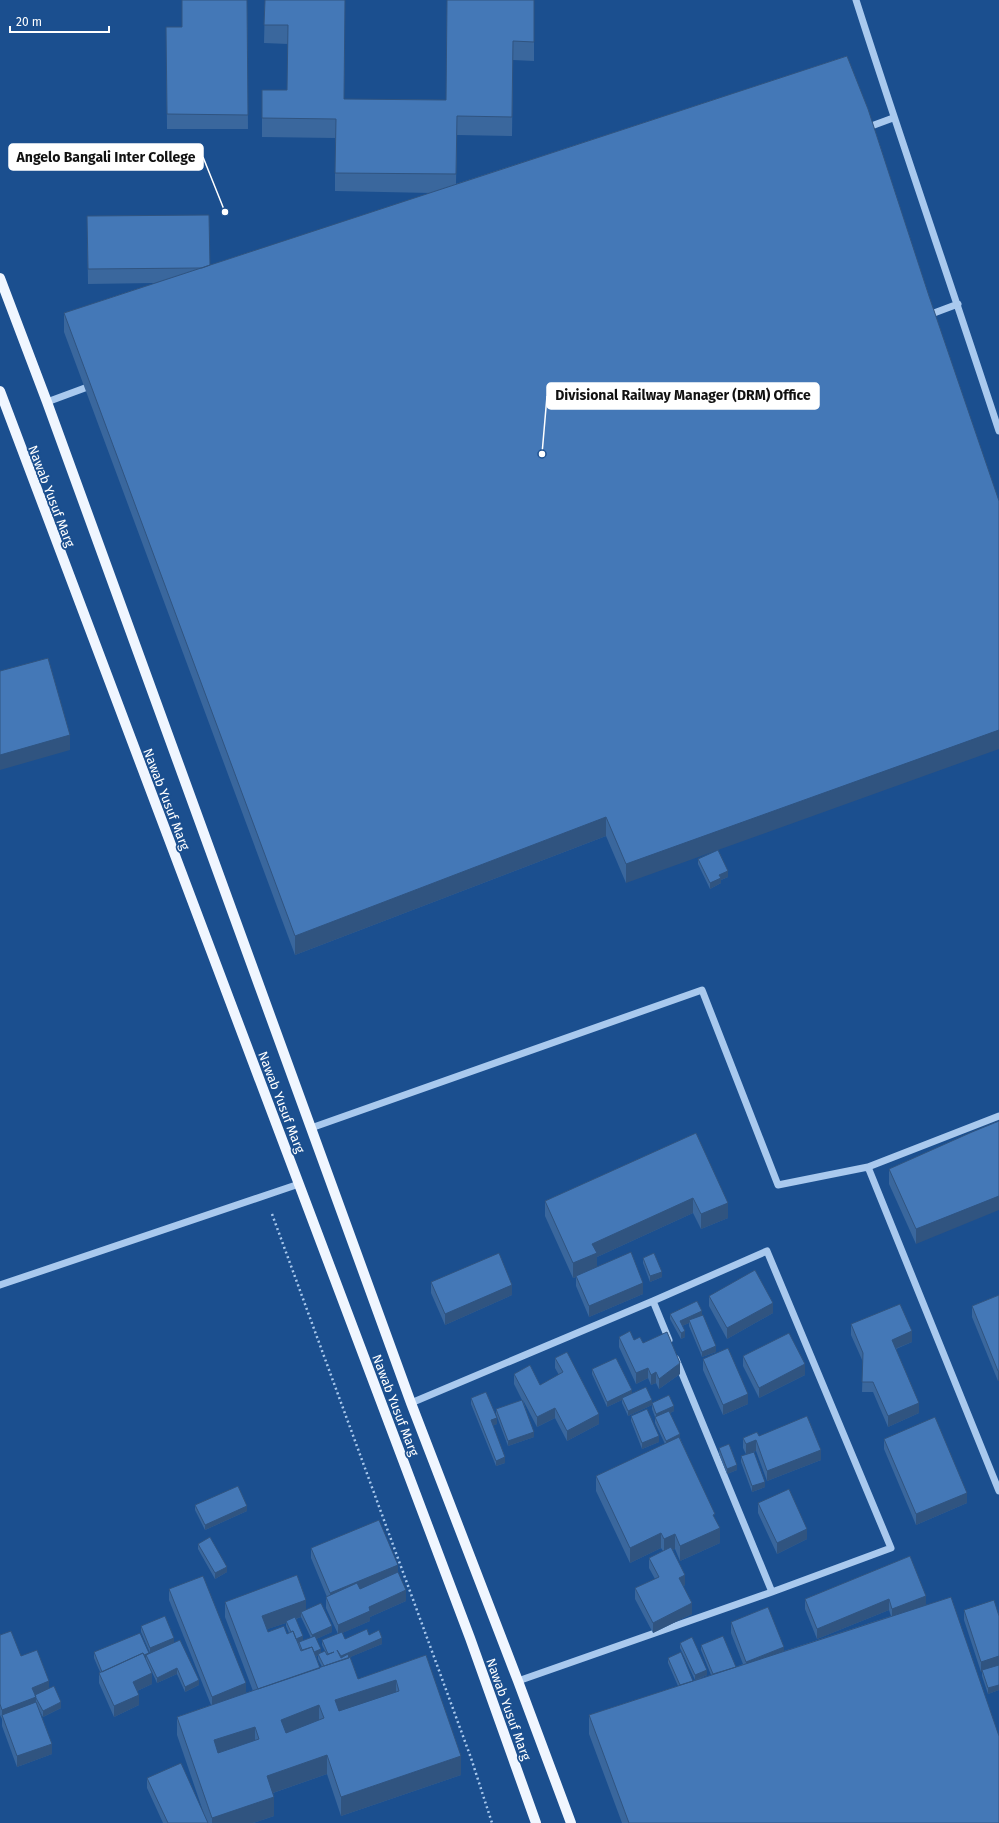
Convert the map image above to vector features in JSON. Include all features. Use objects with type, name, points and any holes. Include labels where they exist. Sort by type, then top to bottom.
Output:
[{"type":"main road","points":[[0,278],[47,402],[411,1403],[571,1823]]},
{"type":"main road","name":"Nawab Yusuf Marg","points":[[0,391],[470,1638],[536,1823]]},
{"type":"street","points":[[856,0],[893,118],[958,304],[999,431]]},
{"type":"street","points":[[860,130],[893,118]]},
{"type":"street","points":[[922,318],[958,304]]},
{"type":"street","points":[[47,402],[98,383]]},
{"type":"street","points":[[311,1128],[702,990],[778,1185],[868,1167],[999,1116]]},
{"type":"street","points":[[868,1167],[999,1492]]},
{"type":"street","points":[[0,1285],[299,1184]]},
{"type":"street","points":[[411,1403],[653,1301],[767,1251],[891,1548],[772,1592],[518,1681]]},
{"type":"street","points":[[653,1301],[671,1345]]},
{"type":"street","points":[[674,1352],[772,1592]]},
{"type":"path","points":[[265,1195],[471,1758],[492,1823]]},
{"type":"building","points":[[182,0],[247,0],[248,115],[167,114],[166,27],[182,27]]},
{"type":"building","points":[[265,0],[345,0],[344,99],[446,100],[447,0],[534,0],[534,42],[513,41],[512,117],[457,116],[456,174],[335,173],[336,119],[262,118],[262,90],[287,90],[288,25],[264,25]]},
{"type":"building","points":[[847,56],[868,109],[929,296],[999,501],[999,730],[626,864],[606,817],[295,936],[64,313]]},
{"type":"building","points":[[209,215],[210,265],[202,268],[88,269],[87,216]]},
{"type":"building","points":[[48,658],[70,735],[0,755],[0,671]]},
{"type":"building","points":[[718,850],[728,871],[719,875],[721,878],[710,883],[698,859]]},
{"type":"building","points":[[999,1121],[999,1196],[916,1229],[889,1169]]},
{"type":"building","points":[[696,1133],[728,1203],[701,1214],[693,1198],[592,1244],[597,1253],[573,1263],[545,1201]]},
{"type":"building","points":[[631,1252],[643,1283],[589,1306],[576,1276]]},
{"type":"building","points":[[499,1253],[512,1285],[445,1314],[431,1282]]},
{"type":"building","points":[[654,1253],[662,1272],[650,1276],[643,1258]]},
{"type":"building","points":[[755,1270],[773,1303],[727,1328],[709,1296]]},
{"type":"building","points":[[999,1295],[999,1371],[998,1371],[972,1306]]},
{"type":"building","points":[[697,1301],[702,1311],[680,1321],[685,1331],[681,1333],[670,1314]]},
{"type":"building","points":[[900,1304],[912,1331],[892,1340],[919,1403],[888,1416],[873,1382],[862,1382],[863,1353],[851,1324]]},
{"type":"building","points":[[703,1315],[716,1346],[702,1352],[689,1320]]},
{"type":"building","points":[[630,1331],[634,1340],[640,1337],[643,1343],[667,1332],[680,1363],[659,1379],[656,1372],[651,1375],[648,1368],[636,1373],[619,1337]]},
{"type":"building","points":[[789,1333],[805,1364],[759,1388],[743,1356]]},
{"type":"building","points":[[728,1348],[748,1394],[723,1405],[703,1359]]},
{"type":"building","points":[[567,1352],[599,1414],[567,1431],[555,1408],[537,1417],[514,1374],[530,1365],[540,1385],[563,1372],[555,1358]]},
{"type":"building","points":[[616,1358],[632,1390],[607,1402],[592,1369]]},
{"type":"building","points":[[646,1387],[652,1400],[628,1411],[622,1398]]},
{"type":"building","points":[[486,1392],[497,1418],[491,1420],[505,1457],[496,1461],[471,1398]]},
{"type":"building","points":[[669,1395],[674,1406],[656,1414],[652,1403]]},
{"type":"building","points":[[522,1400],[534,1432],[508,1441],[496,1409]]},
{"type":"building","points":[[647,1409],[659,1436],[642,1443],[631,1416]]},
{"type":"building","points":[[669,1411],[680,1434],[666,1441],[655,1417]]},
{"type":"building","points":[[807,1416],[821,1450],[767,1471],[756,1440],[746,1444],[743,1438],[757,1432],[759,1436]]},
{"type":"building","points":[[935,1417],[967,1493],[916,1514],[884,1439]]},
{"type":"building","points":[[679,1437],[720,1528],[680,1546],[675,1534],[664,1539],[661,1533],[630,1548],[596,1476]]},
{"type":"building","points":[[729,1444],[737,1465],[727,1469],[719,1448]]},
{"type":"building","points":[[754,1452],[765,1482],[752,1486],[741,1456]]},
{"type":"building","points":[[238,1486],[247,1506],[205,1525],[195,1505]]},
{"type":"building","points":[[789,1489],[807,1529],[777,1543],[758,1503]]},
{"type":"building","points":[[379,1520],[398,1565],[330,1593],[311,1548]]},
{"type":"building","points":[[210,1537],[227,1567],[215,1573],[198,1544]]},
{"type":"building","points":[[671,1547],[685,1575],[679,1578],[692,1603],[653,1623],[635,1588],[659,1577],[649,1558]]},
{"type":"building","points":[[910,1556],[926,1596],[892,1609],[889,1599],[817,1629],[805,1599]]},
{"type":"building","points":[[398,1572],[406,1590],[369,1607],[370,1611],[338,1625],[326,1597],[357,1583],[360,1589]]},
{"type":"building","points":[[297,1575],[306,1600],[262,1616],[268,1632],[284,1626],[287,1634],[293,1631],[301,1651],[312,1647],[320,1668],[258,1689],[225,1602]]},
{"type":"building","points":[[203,1576],[246,1683],[212,1697],[169,1589]]},
{"type":"building","points":[[951,1597],[999,1736],[999,1823],[629,1823],[589,1715]]},
{"type":"building","points":[[994,1600],[999,1616],[999,1656],[981,1662],[964,1610]]},
{"type":"building","points":[[321,1603],[332,1626],[312,1635],[301,1612]]},
{"type":"building","points":[[768,1607],[784,1647],[746,1662],[731,1622]]},
{"type":"building","points":[[165,1616],[174,1638],[150,1648],[141,1626]]},
{"type":"building","points":[[295,1617],[303,1636],[296,1639],[293,1631],[291,1632],[286,1621]]},
{"type":"building","points":[[367,1629],[369,1635],[379,1630],[382,1638],[341,1656],[337,1650],[341,1658],[348,1654],[349,1658],[324,1666],[318,1654],[325,1651],[327,1655],[334,1652],[328,1654],[322,1640],[342,1632],[345,1639]]},
{"type":"building","points":[[11,1631],[21,1656],[37,1650],[49,1681],[32,1688],[36,1697],[2,1710],[0,1704],[0,1635]]},
{"type":"building","points":[[140,1633],[149,1653],[144,1655],[143,1653],[102,1672],[94,1652]]},
{"type":"building","points":[[315,1636],[321,1649],[314,1652],[312,1647],[302,1650],[299,1642]]},
{"type":"building","points":[[723,1636],[736,1667],[713,1674],[701,1645]]},
{"type":"building","points":[[692,1637],[707,1670],[695,1675],[680,1643]]},
{"type":"building","points":[[180,1640],[199,1680],[185,1687],[177,1668],[157,1678],[146,1655]]},
{"type":"building","points":[[681,1652],[693,1681],[680,1685],[668,1658]]},
{"type":"building","points":[[143,1653],[152,1673],[133,1682],[139,1695],[114,1706],[99,1673]]},
{"type":"building","points":[[426,1655],[461,1756],[341,1797],[327,1755],[267,1776],[274,1797],[212,1818],[177,1717],[350,1657],[358,1679]],"holes":[[[396,1680],[399,1691],[339,1711],[335,1700]],[[319,1705],[324,1718],[286,1733],[281,1720]],[[255,1727],[259,1739],[218,1753],[214,1740]]]},
{"type":"building","points":[[999,1665],[999,1685],[988,1688],[982,1670]]},
{"type":"building","points":[[54,1686],[61,1702],[43,1711],[35,1695]]},
{"type":"building","points":[[36,1702],[52,1744],[17,1756],[2,1715]]},
{"type":"building","points":[[181,1763],[208,1823],[168,1823],[147,1778]]},
{"type":"place","name":"Angelo Bangali Inter College","points":[[225,212]]},
{"type":"place","name":"Divisional Railway Manager (DRM) Office","points":[[542,454]]}]
